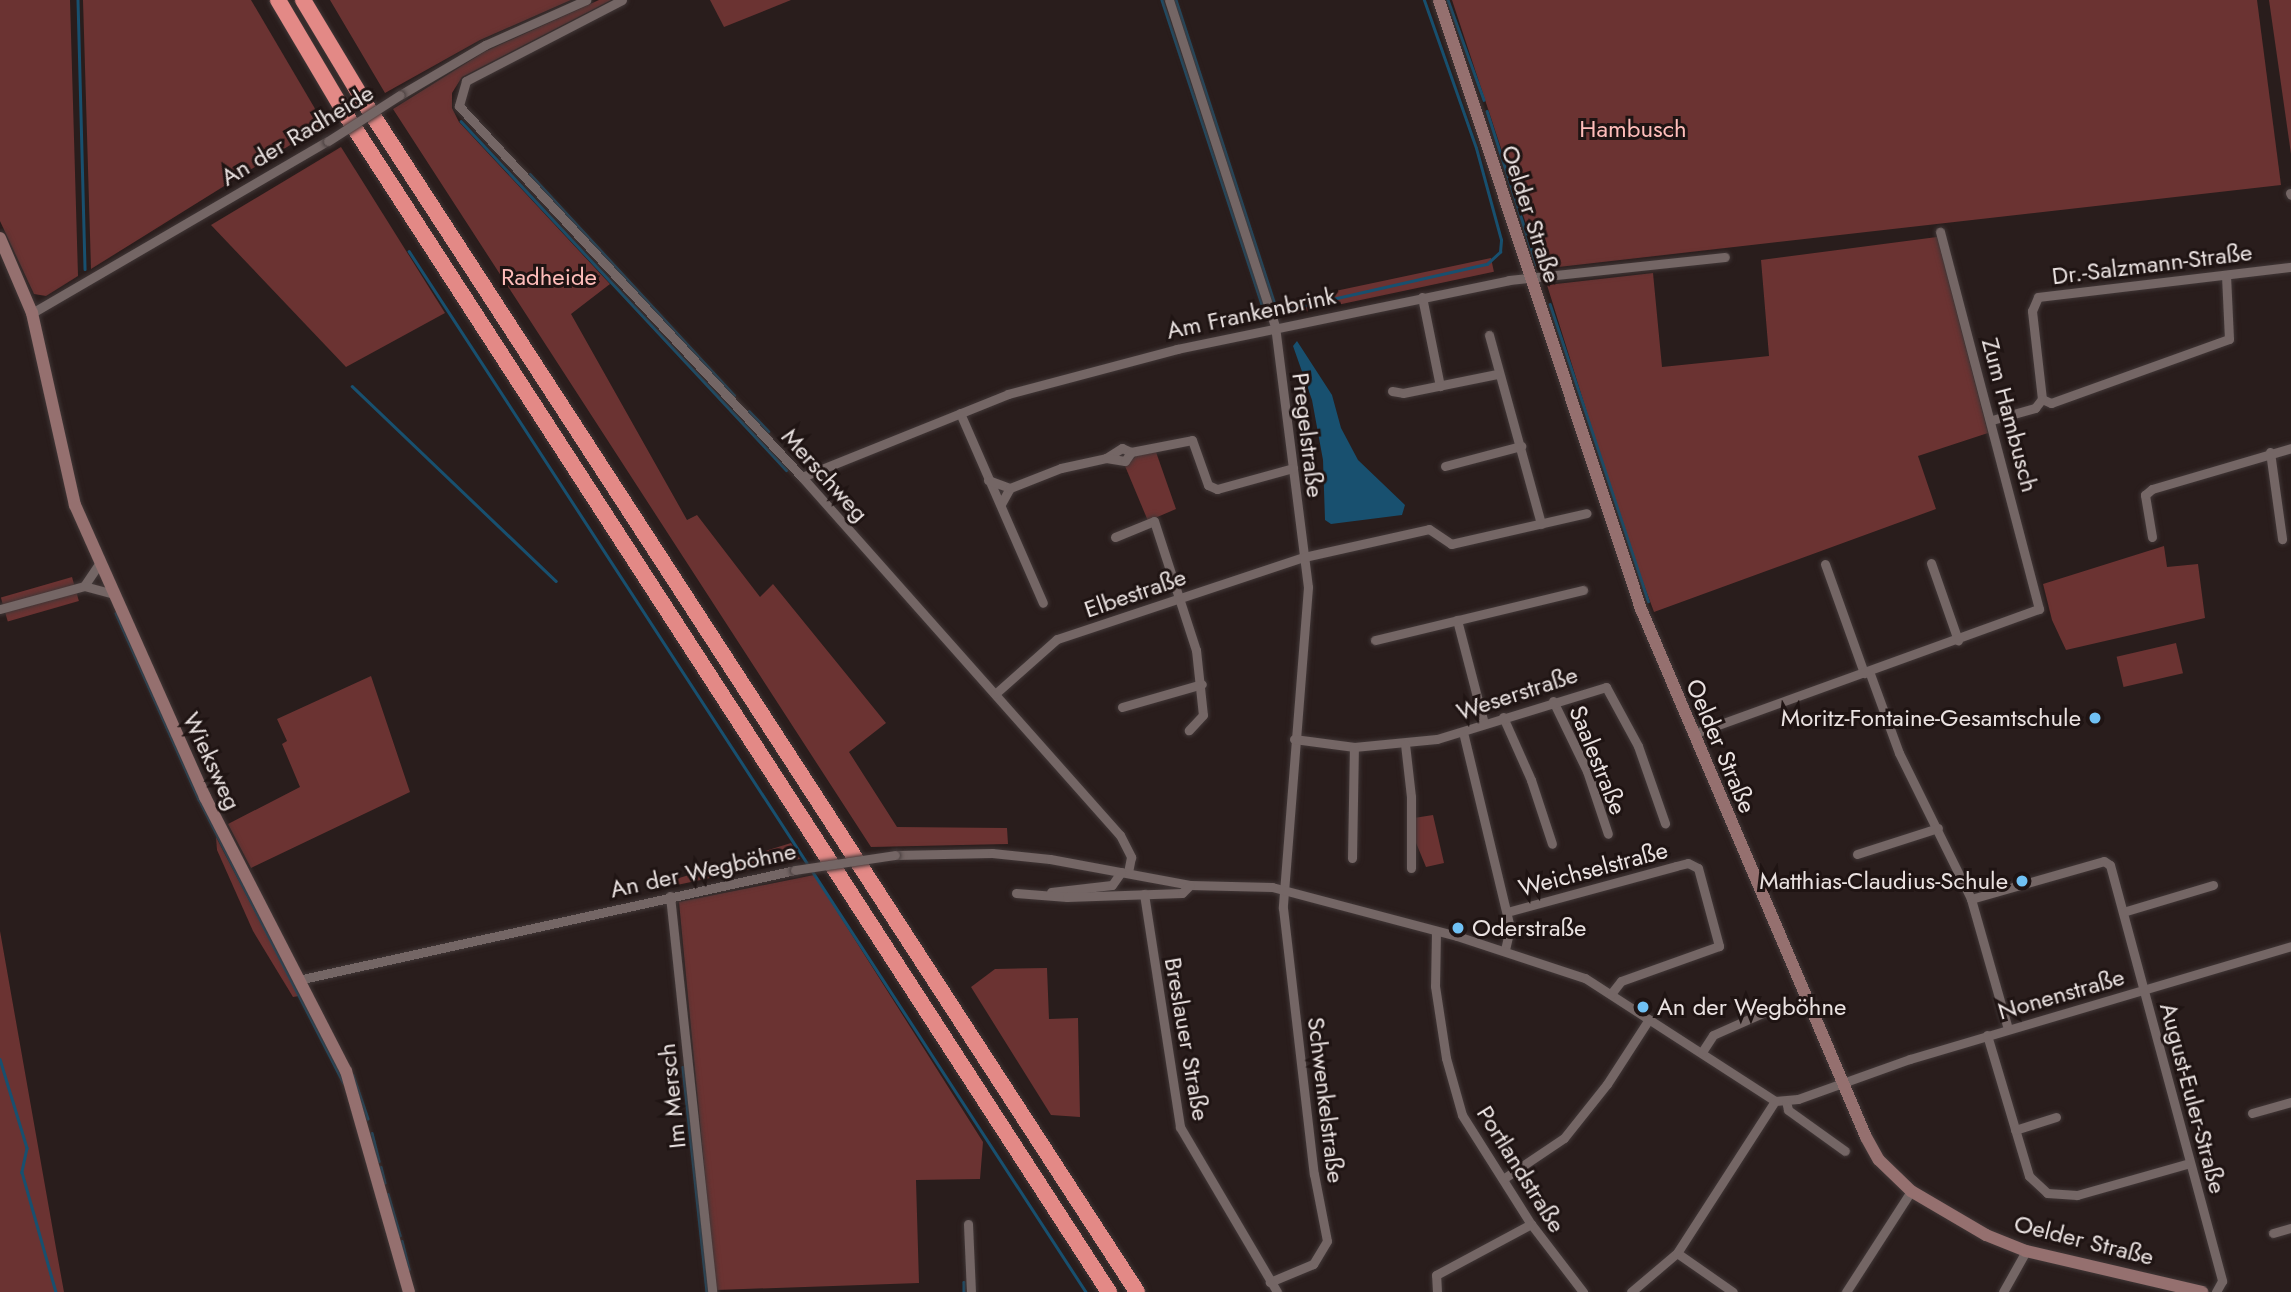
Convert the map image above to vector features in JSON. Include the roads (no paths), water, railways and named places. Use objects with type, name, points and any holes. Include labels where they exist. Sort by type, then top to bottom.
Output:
[{"type":"highway","points":[[278,0],[346,116],[1109,1292]]},
{"type":"highway","points":[[303,0],[366,105],[1137,1292]]},
{"type":"street","name":"An der Radheide","points":[[32,313],[328,141],[485,45],[586,0]]},
{"type":"street","name":"Merschweg","points":[[622,0],[466,81],[459,106],[467,119],[802,477],[1120,835],[1131,857],[1125,872]]},
{"type":"street","name":"Pregelstraße","points":[[1169,0],[1275,326],[1308,587],[1293,739],[1284,889]]},
{"type":"street","name":"Oelder Straße","points":[[1439,0],[1641,609],[1879,1160],[1910,1191],[1966,1226],[2026,1251],[2202,1292]]},
{"type":"street","name":"Zum Hambusch","points":[[1940,232],[1992,420],[2039,608],[1958,640]]},
{"type":"street","name":"Wieksweg","points":[[0,239],[32,313],[75,505],[205,797],[357,1099],[408,1292]]},
{"type":"street","name":"Am Frankenbrink","points":[[802,477],[960,413],[1076,373],[1275,326],[1529,278],[1725,257]]},
{"type":"street","name":"Dr.-Salzmann-Straße","points":[[2042,399],[2033,301],[2045,296],[2291,267]]},
{"type":"street","points":[[1992,420],[2035,408],[2042,399],[2051,403],[2229,339],[2226,275]]},
{"type":"street","points":[[1422,298],[1440,386]]},
{"type":"street","points":[[1489,335],[1497,374],[1521,446],[1541,524]]},
{"type":"street","points":[[1392,391],[1440,386],[1497,374]]},
{"type":"street","points":[[960,413],[1043,603]]},
{"type":"street","points":[[1001,504],[1010,488],[1061,468],[1106,458],[1125,460],[1131,452],[1192,440],[1208,485],[1217,489],[1293,468]]},
{"type":"street","points":[[1445,466],[1521,446]]},
{"type":"street","points":[[2151,537],[2145,495],[2152,488],[2291,448]]},
{"type":"street","points":[[2270,452],[2282,539]]},
{"type":"street","points":[[988,480],[1010,488]]},
{"type":"street","name":"Elbestraße","points":[[995,694],[1057,639],[1304,557],[1429,529],[1451,544],[1587,513]]},
{"type":"street","points":[[1115,537],[1154,521],[1180,598],[1202,684],[1203,715],[1189,730]]},
{"type":"street","points":[[83,586],[100,562]]},
{"type":"street","points":[[1825,564],[1899,753],[1938,828],[1970,899],[2008,1030]]},
{"type":"street","points":[[1693,734],[1958,640],[1931,564]]},
{"type":"street","points":[[0,609],[83,586],[114,594]]},
{"type":"street","points":[[1375,640],[1583,590]]},
{"type":"street","points":[[1457,620],[1484,724]]},
{"type":"street","points":[[1122,707],[1202,684]]},
{"type":"street","name":"Weserstraße","points":[[1293,739],[1354,747],[1405,744],[1463,732],[1599,686],[1610,691],[1638,746],[1665,822]]},
{"type":"street","name":"Saalestraße","points":[[1553,701],[1587,771],[1608,834]]},
{"type":"street","points":[[1503,718],[1531,780],[1552,844]]},
{"type":"street","points":[[1463,732],[1507,912],[1510,928],[1505,950]]},
{"type":"street","points":[[1405,744],[1411,797],[1410,868]]},
{"type":"street","points":[[1352,858],[1354,747]]},
{"type":"street","points":[[1857,854],[1938,828]]},
{"type":"street","name":"An der Wegböhne","points":[[298,980],[795,870],[895,855],[992,853],[1190,884],[1284,889],[1505,950],[1585,978],[1775,1101]]},
{"type":"street","name":"August-Euler-Straße","points":[[1970,899],[2104,861],[2110,865],[2222,1281],[2216,1292]]},
{"type":"street","name":"Weichselstraße","points":[[1507,912],[1688,863],[1698,868],[1718,946],[1621,981],[1611,994]]},
{"type":"street","name":"An der Wegböhne","points":[[1044,894],[1112,885],[1125,872]]},
{"type":"street","name":"An der Wegböhne","points":[[1016,893],[1182,893],[1190,884]]},
{"type":"street","points":[[2123,912],[2213,885]]},
{"type":"street","name":"Schwenkelstraße","points":[[1270,1282],[1313,1264],[1327,1241],[1314,1174],[1284,889]]},
{"type":"street","name":"Breslauer Straße","points":[[1144,894],[1180,1127],[1276,1292]]},
{"type":"street","name":"Im Mersch","points":[[670,896],[712,1292]]},
{"type":"street","name":"Portlandstraße","points":[[1436,931],[1435,986],[1446,1058],[1462,1115],[1531,1224],[1583,1292]]},
{"type":"street","name":"Nonenstraße","points":[[1843,1081],[1987,1035],[2291,946]]},
{"type":"street","points":[[1702,1052],[1713,1035],[1765,1012]]},
{"type":"street","points":[[1503,1179],[1564,1138],[1607,1084],[1649,1019]]},
{"type":"street","points":[[1987,1035],[2029,1176],[2038,1187],[2056,1195],[2077,1195],[2190,1163]]},
{"type":"street","points":[[1631,1292],[1677,1253],[1775,1101],[1786,1101],[1843,1081]]},
{"type":"street","points":[[1786,1101],[1788,1111],[1844,1151]]},
{"type":"street","points":[[2252,1113],[2291,1102]]},
{"type":"street","points":[[2015,1130],[2056,1117]]},
{"type":"street","points":[[1846,1292],[1910,1191]]},
{"type":"street","points":[[968,1224],[971,1292]]},
{"type":"street","points":[[1437,1292],[1436,1275],[1531,1224]]},
{"type":"street","points":[[2273,1233],[2291,1228]]},
{"type":"street","points":[[2003,1292],[2026,1251]]},
{"type":"street","points":[[1677,1253],[1733,1292]]},
{"type":"water","points":[[1297,341],[1332,395],[1341,428],[1358,460],[1405,505],[1402,515],[1331,524],[1325,520],[1323,460],[1312,400],[1293,346]]},
{"type":"waterway","points":[[78,0],[85,269]]},
{"type":"waterway","points":[[1162,0],[1265,314]]},
{"type":"waterway","points":[[1176,0],[1275,304],[1284,310],[1487,264],[1500,252],[1501,240],[1476,148],[1424,0]]},
{"type":"waterway","points":[[1448,0],[1484,100]]},
{"type":"waterway","points":[[1487,111],[1536,264]]},
{"type":"waterway","points":[[461,121],[786,470]]},
{"type":"waterway","points":[[530,174],[734,395]]},
{"type":"waterway","points":[[409,251],[1086,1292]]},
{"type":"waterway","points":[[1550,304],[1648,601]]},
{"type":"waterway","points":[[352,386],[556,581]]},
{"type":"waterway","points":[[749,411],[768,431]]},
{"type":"waterway","points":[[116,613],[199,799],[343,1082]]},
{"type":"waterway","points":[[0,1059],[27,1148],[22,1172],[56,1292]]},
{"type":"waterway","points":[[683,1067],[707,1292]]},
{"type":"waterway","points":[[353,1075],[368,1119]]},
{"type":"waterway","points":[[372,1133],[379,1161]]},
{"type":"waterway","points":[[381,1167],[385,1183]]},
{"type":"waterway","points":[[388,1194],[400,1235]]},
{"type":"waterway","points":[[402,1241],[409,1269]]},
{"type":"waterway","points":[[964,1282],[964,1292]]},
{"type":"place","name":"Moritz-Fontaine-Gesamtschule","points":[[2095,718]]},
{"type":"place","name":"Matthias-Claudius-Schule","points":[[2022,881]]},
{"type":"place","name":"Oderstraße","points":[[1458,928]]},
{"type":"place","name":"An der Wegböhne","points":[[1643,1007]]},
{"type":"park label","name":"Hambusch","points":[[1633,129]]},
{"type":"park label","name":"Radheide","points":[[549,277]]}]
